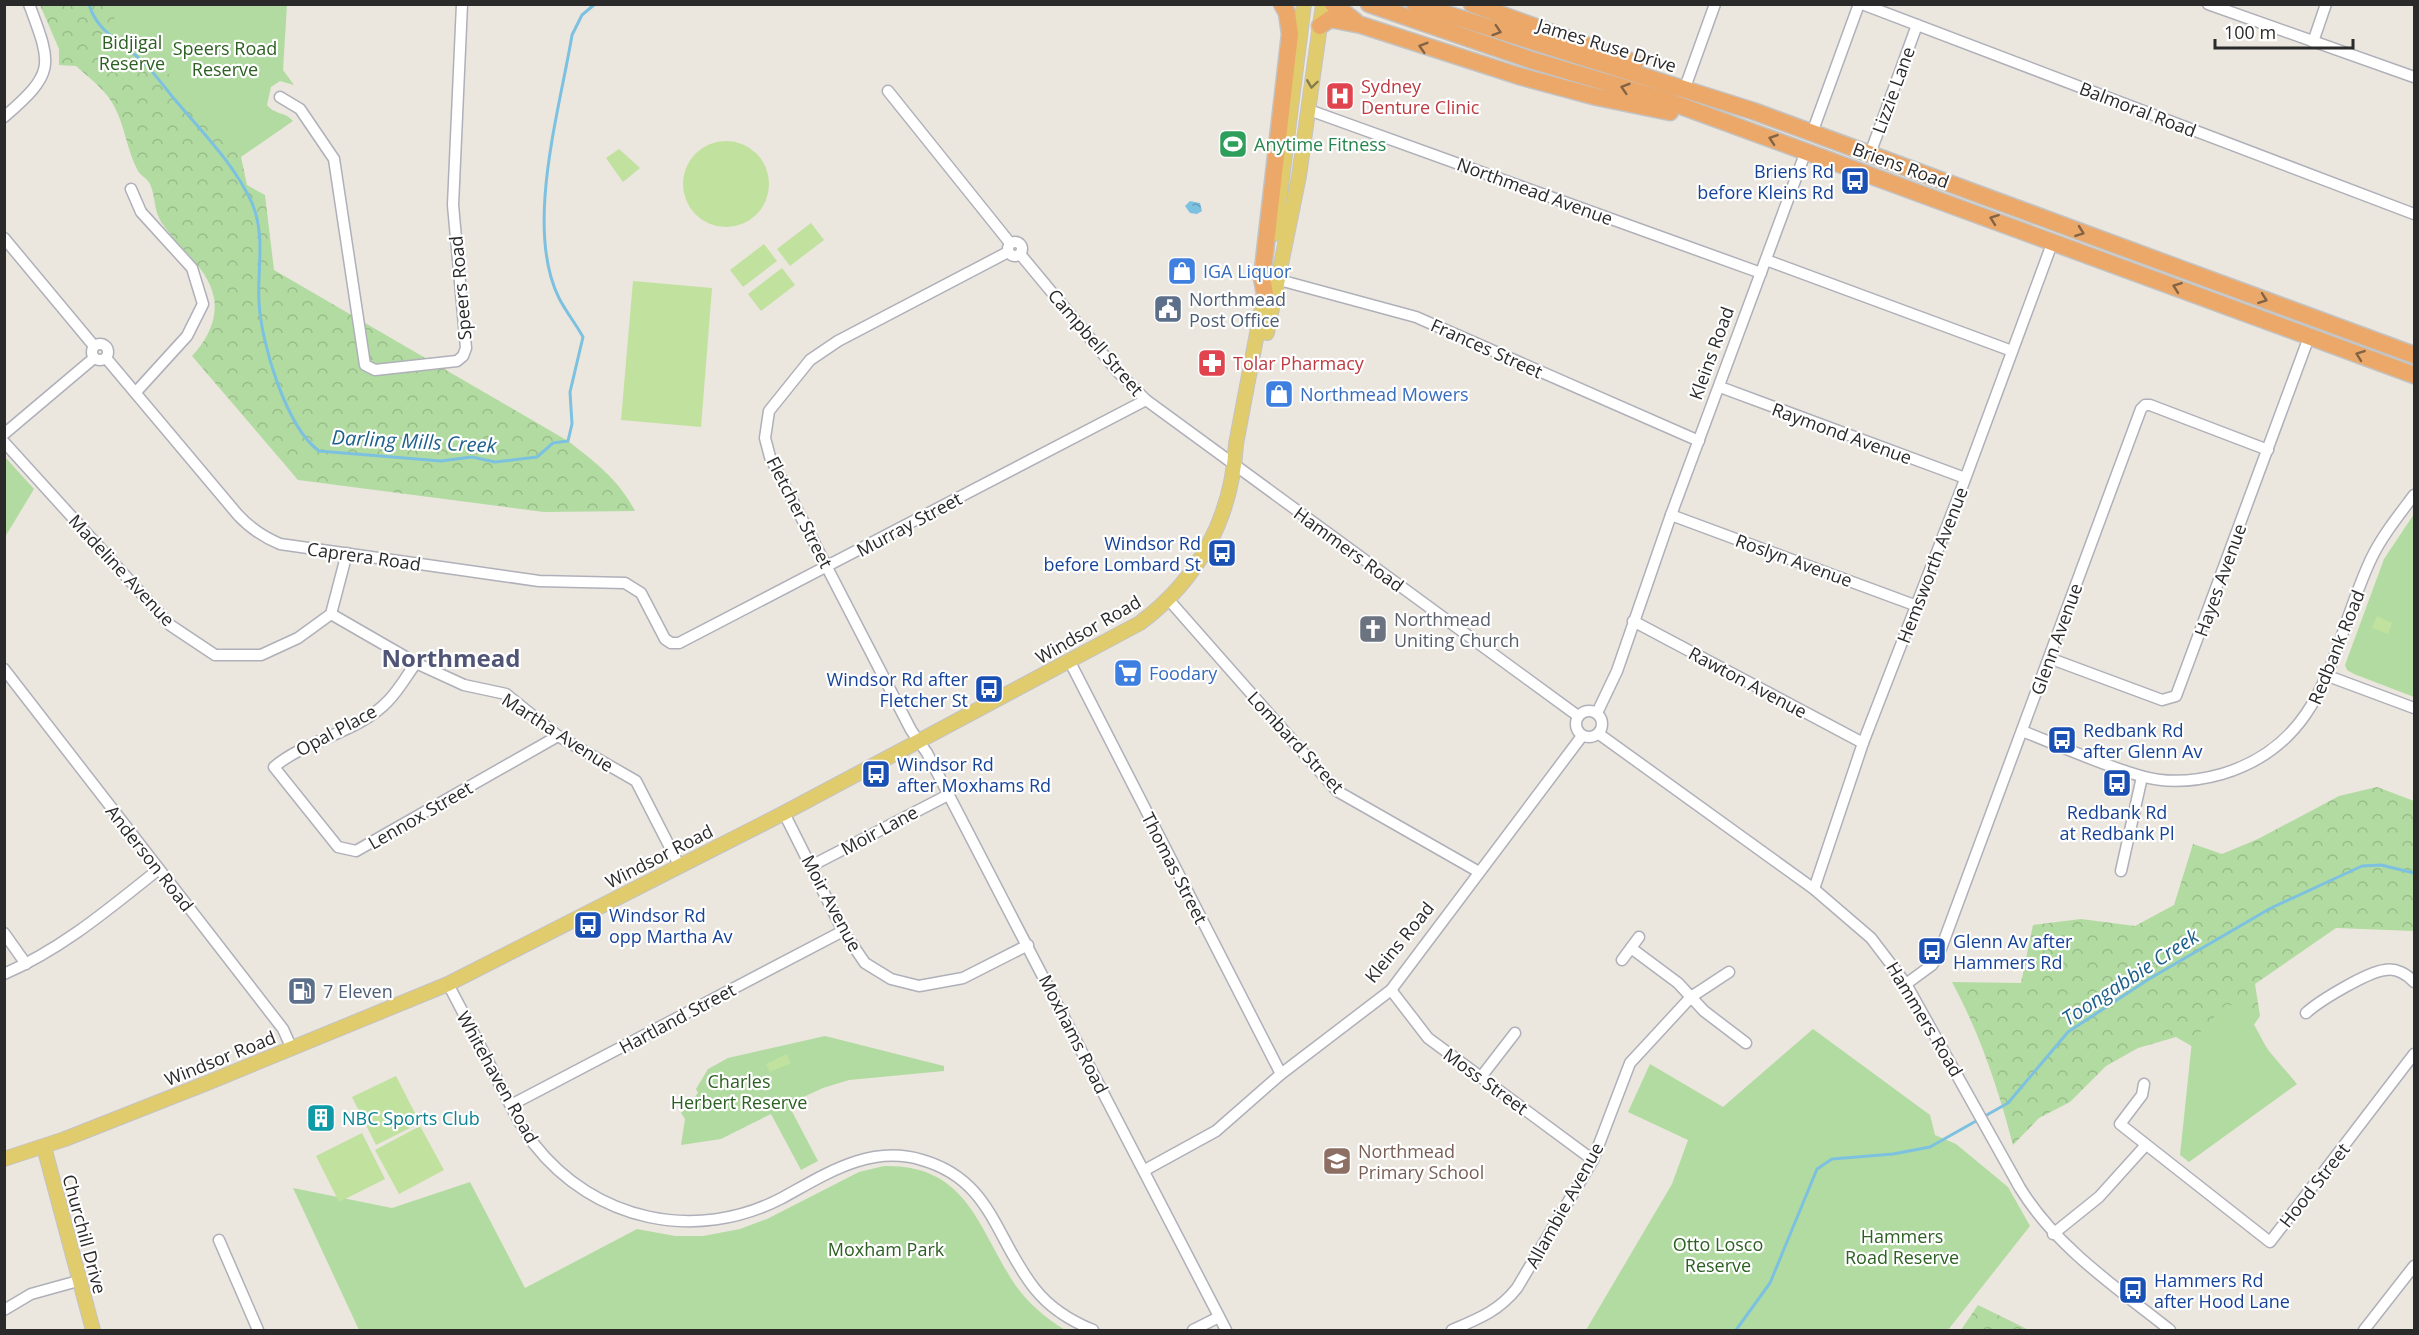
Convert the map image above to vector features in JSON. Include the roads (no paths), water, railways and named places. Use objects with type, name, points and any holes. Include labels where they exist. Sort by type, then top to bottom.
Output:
[{"type":"highway","points":[[1270,284],[1262,278],[1290,34],[1287,13],[1282,4]]},
{"type":"highway","name":"Briens Road","points":[[1369,4],[1531,60],[1665,100],[2415,375]]},
{"type":"highway","name":"James Ruse Drive","points":[[1415,4],[1753,111]]},
{"type":"highway","points":[[1472,4],[1687,82],[1753,111]]},
{"type":"highway","points":[[1325,5],[1360,25]]},
{"type":"highway","points":[[1320,26],[1334,19],[1360,25],[1519,76],[1597,97],[1739,128]]},
{"type":"highway","name":"Briens Road","points":[[1753,111],[2415,355]]},
{"type":"highway","name":"Kleins Road","points":[[1806,151],[1812,133]]},
{"type":"main road","name":"Windsor Road","points":[[4,1159],[44,1146],[292,1049],[448,984],[784,813],[918,739],[1070,662],[1126,632],[1168,599],[1202,558],[1219,527],[1236,466],[1236,444],[1309,110],[1325,5]]},
{"type":"main road","name":"Windsor Road","points":[[1270,284],[1305,7]]},
{"type":"main road","name":"Churchill Drive","points":[[44,1146],[78,1281],[93,1330]]},
{"type":"street","points":[[4,117],[30,95],[45,72],[47,60],[45,46],[29,4]]},
{"type":"street","name":"Speers Road","points":[[280,97],[300,109],[334,159],[364,365],[375,370],[457,361],[463,356],[466,348],[453,206],[462,4]]},
{"type":"street","points":[[1687,82],[1715,4]]},
{"type":"street","name":"Balmoral Road","points":[[1861,4],[2415,214]]},
{"type":"street","name":"Kleins Road","points":[[1812,133],[1861,4]]},
{"type":"street","points":[[2208,4],[2415,77]]},
{"type":"street","points":[[2313,42],[2326,4]]},
{"type":"street","name":"Lizzie Lane","points":[[1870,154],[1917,25]]},
{"type":"street","points":[[888,91],[1009,248]]},
{"type":"street","name":"Northmead Avenue","points":[[1309,110],[1761,273]]},
{"type":"street","name":"Kleins Road","points":[[1597,713],[1617,671],[1671,515],[1806,151]]},
{"type":"street","points":[[131,189],[141,212],[192,268],[203,304],[187,336],[136,392]]},
{"type":"street","points":[[4,238],[94,346]]},
{"type":"street","name":"Hemsworth Avenue","points":[[1814,889],[1863,744],[2053,241]]},
{"type":"street","name":"Campbell Street","points":[[1009,248],[1013,257],[1020,254],[1118,372],[1146,400],[1236,466]]},
{"type":"street","name":"Fletcher Street","points":[[918,739],[770,457],[766,418],[773,404],[800,370],[823,350],[1009,248]]},
{"type":"street","points":[[1766,260],[2012,351]]},
{"type":"street","name":"Frances Street","points":[[1270,284],[1416,317],[1700,441]]},
{"type":"street","name":"Hayes Avenue","points":[[2049,658],[2162,700],[2176,696],[2310,337]]},
{"type":"street","points":[[94,346],[100,344],[106,346],[108,352],[106,358],[100,360],[94,358]]},
{"type":"street","points":[[94,346],[92,352],[94,358]]},
{"type":"street","points":[[4,434],[94,358]]},
{"type":"street","name":"Caprera Road","points":[[106,358],[251,530],[280,544],[539,581],[625,583],[641,593],[665,639],[670,643]]},
{"type":"street","name":"Raymond Avenue","points":[[1719,387],[1965,478]]},
{"type":"street","name":"Murray Street","points":[[670,643],[679,643],[1146,400]]},
{"type":"street","name":"Glenn Avenue","points":[[1906,984],[1932,965],[1939,954],[2139,414],[2145,405],[2268,450]]},
{"type":"street","name":"Madeline Avenue","points":[[4,442],[170,625],[215,655],[261,655],[298,638],[331,614]]},
{"type":"street","name":"Hammers Road","points":[[1236,466],[1578,716]]},
{"type":"street","name":"Redbank Road","points":[[2022,731],[2142,777],[2172,781],[2195,780],[2228,772],[2253,761],[2282,742],[2299,725],[2315,703],[2328,676],[2371,560],[2415,495]]},
{"type":"street","name":"Roslyn Avenue","points":[[1671,515],[1917,606]]},
{"type":"street","points":[[331,614],[347,553]]},
{"type":"street","name":"Lombard Street","points":[[1168,599],[1337,791],[1479,872]]},
{"type":"street","name":"Martha Avenue","points":[[331,614],[416,663],[464,685],[506,694],[558,736],[636,781],[679,865]]},
{"type":"street","name":"Rawton Avenue","points":[[1633,621],[1863,744]]},
{"type":"street","name":"Thomas Street","points":[[1070,662],[1281,1074]]},
{"type":"street","name":"Opal Place","points":[[274,767],[287,756],[360,722],[387,702],[416,663]]},
{"type":"street","name":"Anderson Road","points":[[4,669],[283,1029],[292,1049]]},
{"type":"street","points":[[2328,676],[2415,708]]},
{"type":"street","points":[[1585,711],[1597,713],[1603,723],[1599,734],[1589,738],[1582,736],[1576,724],[1578,716],[1585,711]]},
{"type":"street","name":"Hammers Road","points":[[1599,734],[1814,889],[1871,938],[1906,984],[2033,1209],[2053,1234],[2093,1270],[2170,1330]]},
{"type":"street","name":"Lennox Street","points":[[274,767],[338,847],[356,851],[558,736]]},
{"type":"street","name":"Kleins Road","points":[[1145,1170],[1216,1131],[1281,1074],[1391,990],[1582,736]]},
{"type":"street","name":"Moxhams Road","points":[[918,739],[1028,945],[1226,1330]]},
{"type":"street","points":[[2121,871],[2142,777]]},
{"type":"street","name":"Moir Lane","points":[[811,866],[948,795]]},
{"type":"street","name":"Moir Avenue","points":[[784,813],[843,931],[865,963],[891,979],[919,986],[963,978],[1028,945]]},
{"type":"street","points":[[4,974],[26,964],[83,929],[159,869]]},
{"type":"street","name":"Hartland Street","points":[[511,1106],[843,931]]},
{"type":"street","points":[[4,933],[26,964]]},
{"type":"street","points":[[1622,960],[1639,937]]},
{"type":"street","points":[[1631,948],[1678,983],[1704,1011],[1746,1043]]},
{"type":"street","points":[[2306,1013],[2319,1002],[2383,970],[2397,970],[2415,982]]},
{"type":"street","name":"Allambie Avenue","points":[[1452,1330],[1489,1315],[1504,1305],[1517,1288],[1593,1160],[1630,1063],[1691,997],[1729,972]]},
{"type":"street","name":"Whitehaven Road","points":[[448,984],[511,1106],[533,1143],[554,1167],[576,1185],[609,1205],[665,1221],[697,1222],[743,1214],[776,1201],[842,1166],[865,1158],[894,1155],[934,1164],[957,1176],[979,1196],[1023,1272],[1042,1297],[1064,1315],[1093,1330]]},
{"type":"street","name":"Moss Street","points":[[1391,990],[1428,1038],[1593,1160]]},
{"type":"street","points":[[1482,1077],[1515,1033]]},
{"type":"street","name":"Hood Street","points":[[2144,1084],[2142,1095],[2120,1124],[2145,1146],[2270,1242],[2415,1054]]},
{"type":"street","points":[[2053,1234],[2099,1197],[2145,1146]]},
{"type":"street","points":[[219,1240],[258,1330]]},
{"type":"street","points":[[2364,1330],[2415,1266]]},
{"type":"street","points":[[4,1310],[31,1294],[78,1281]]},
{"type":"street","points":[[1193,1330],[1219,1317]]},
{"type":"water","points":[[1190,201],[1200,203],[1202,211],[1197,214],[1190,213],[1185,206]]},
{"type":"waterway","name":"Darling Mills Creek","points":[[89,4],[97,22],[110,36],[146,65],[218,150],[245,189],[252,203],[259,228],[259,302],[270,361],[286,404],[307,439],[319,451],[441,461],[472,457],[495,462],[537,457],[553,443],[568,441],[572,424],[570,392],[583,337],[559,298],[549,270],[545,238],[545,204],[553,132],[572,35],[582,15],[595,4]]},
{"type":"waterway","name":"Toongabbie Creek","points":[[1736,1330],[1770,1283],[1817,1169],[1832,1159],[1893,1154],[1930,1147],[2008,1103],[2068,1032],[2149,979],[2271,908],[2362,866],[2381,865],[2414,873]]},
{"type":"place","name":"Sydney Denture Clinic","points":[[1340,96]]},
{"type":"place","name":"Anytime Fitness","points":[[1233,144]]},
{"type":"place","name":"Briens Rd before Kleins Rd","points":[[1855,181]]},
{"type":"place","name":"IGA Liquor","points":[[1182,271]]},
{"type":"place","name":"Northmead Post Office","points":[[1168,309]]},
{"type":"place","name":"Tolar Pharmacy","points":[[1212,363]]},
{"type":"place","name":"Northmead Mowers","points":[[1279,394]]},
{"type":"place","name":"Windsor Rd before Lombard St","points":[[1222,553]]},
{"type":"place","name":"Northmead Uniting Church","points":[[1373,629]]},
{"type":"place","name":"Foodary","points":[[1128,673]]},
{"type":"place","name":"Windsor Rd after Fletcher St","points":[[989,689]]},
{"type":"place","name":"Redbank Rd after Glenn Av","points":[[2062,740]]},
{"type":"place","name":"Windsor Rd after Moxhams Rd","points":[[876,774]]},
{"type":"place","name":"Redbank Rd at Redbank Pl","points":[[2117,783]]},
{"type":"place","name":"Windsor Rd opp Martha Av","points":[[588,925]]},
{"type":"place","name":"Glenn Av after Hammers Rd","points":[[1932,951]]},
{"type":"place","name":"7 Eleven","points":[[302,991]]},
{"type":"place","name":"NBC Sports Club","points":[[321,1118]]},
{"type":"place","name":"Northmead Primary School","points":[[1337,1161]]},
{"type":"place","name":"Hammers Rd after Hood Lane","points":[[2133,1290]]},
{"type":"district","name":"Northmead","points":[[451,657]]},
{"type":"park label","name":"Bidjigal Reserve","points":[[132,52]]},
{"type":"park label","name":"Speers Road Reserve","points":[[225,58]]},
{"type":"park label","name":"Charles Herbert Reserve","points":[[739,1091]]},
{"type":"park label","name":"Hammers Road Reserve","points":[[1902,1246]]},
{"type":"park label","name":"Moxham Park","points":[[886,1249]]},
{"type":"park label","name":"Otto Losco Reserve","points":[[1718,1254]]}]
